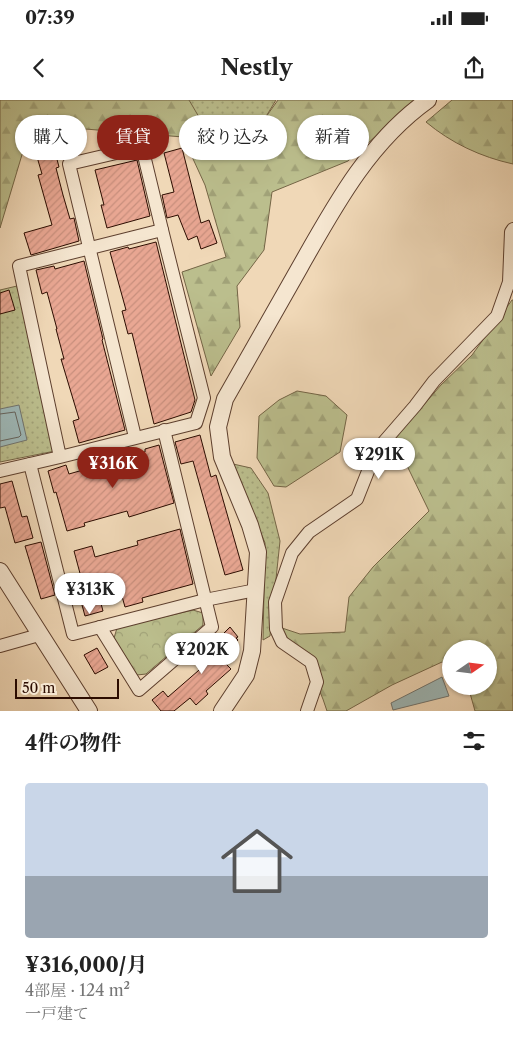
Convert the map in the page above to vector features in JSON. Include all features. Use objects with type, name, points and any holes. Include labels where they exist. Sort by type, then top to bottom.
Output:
[{"type":"street","points":[[222,711],[246,675],[252,650],[258,552],[250,525],[222,457],[218,427],[226,399],[340,198],[363,164],[391,132],[428,100]]},
{"type":"street","points":[[0,471],[60,457],[135,438],[196,422],[204,398],[142,147],[69,164],[135,438]]},
{"type":"street","points":[[307,711],[317,682],[311,662],[282,642],[276,629],[275,602],[292,553],[309,532],[357,500],[376,451],[434,382],[497,316],[509,282],[511,232],[513,229]]},
{"type":"street","points":[[60,457],[19,266],[162,230]]},
{"type":"street","points":[[100,627],[139,690],[212,627],[164,430]]},
{"type":"street","points":[[30,464],[73,634],[206,600],[256,590]]},
{"type":"street","points":[[0,571],[89,711]]},
{"type":"street","points":[[0,646],[40,635]]},
{"type":"green space","points":[[0,100],[189,100],[198,115],[179,115],[179,137],[169,136],[169,115],[97,115],[97,130],[87,129],[87,115],[15,115],[15,160],[20,160],[0,228]]},
{"type":"green space","points":[[186,100],[276,100],[267,115],[196,115]]},
{"type":"green space","points":[[278,100],[416,100],[369,142],[369,115],[297,115],[297,160],[349,160],[272,192],[264,250],[237,286],[240,327],[211,376],[182,272],[226,257],[205,185],[194,160],[287,160],[287,115],[267,115]]},
{"type":"green space","points":[[452,100],[513,100],[513,164],[489,157],[456,143],[426,122]]},
{"type":"green space","points":[[17,286],[55,451],[0,462],[0,290]]},
{"type":"green space","points":[[513,300],[513,711],[475,711],[471,695],[498,695],[498,640],[442,640],[442,662],[392,685],[346,711],[327,711],[307,667],[279,627],[300,634],[345,632],[349,597],[373,567],[429,511],[394,439],[441,385],[472,355]]},
{"type":"green space","points":[[297,391],[326,396],[347,415],[340,452],[286,487],[274,486],[257,458],[259,416],[279,400]]},
{"type":"green space","points":[[233,464],[251,468],[268,493],[280,541],[270,636],[263,640],[265,543]]},
{"type":"green space","points":[[193,610],[203,613],[203,625],[146,674],[137,675],[114,638],[117,628]]},
{"type":"water","points":[[19,405],[27,440],[0,447],[0,409]]},
{"type":"water","points":[[442,677],[442,695],[449,696],[393,710],[391,703]]},
{"type":"building","points":[[179,149],[179,160],[185,160],[201,223],[209,220],[217,243],[201,249],[197,236],[188,240],[178,215],[167,218],[162,195],[174,192],[166,160],[169,160],[169,152]]},
{"type":"building","points":[[38,160],[57,160],[59,167],[56,168],[63,195],[70,219],[74,218],[79,241],[31,255],[24,233],[52,225],[38,175],[42,174]]},
{"type":"building","points":[[137,160],[150,216],[107,228],[101,205],[104,205],[95,170]]},
{"type":"building","points":[[156,242],[195,400],[191,412],[154,424],[132,333],[128,334],[122,311],[126,310],[110,252]]},
{"type":"building","points":[[84,261],[125,430],[79,443],[73,421],[79,419],[61,359],[64,359],[57,329],[47,292],[42,294],[36,270],[54,266],[55,269]]},
{"type":"building","points":[[9,290],[15,310],[0,314],[0,293]]},
{"type":"building","points":[[200,435],[211,477],[216,475],[243,570],[225,575],[193,461],[181,464],[175,442]]},
{"type":"building","points":[[159,445],[174,503],[129,517],[127,511],[84,523],[85,526],[67,531],[48,471],[66,465],[69,474],[145,452],[145,449]]},
{"type":"building","points":[[12,481],[22,517],[27,516],[33,538],[15,543],[5,507],[0,508],[0,484]]},
{"type":"building","points":[[180,529],[193,584],[142,598],[143,602],[125,607],[116,575],[95,581],[103,611],[85,616],[79,594],[85,592],[74,551],[92,546],[95,557],[138,545],[137,541]]},
{"type":"building","points":[[41,542],[55,595],[41,599],[25,546]]},
{"type":"building","points":[[230,627],[238,637],[235,643],[237,645],[234,648],[237,652],[225,663],[231,669],[206,691],[208,694],[196,705],[190,698],[174,711],[161,711],[152,700],[163,691],[168,697],[206,664],[201,656]]},
{"type":"building","points":[[97,648],[108,667],[95,674],[84,655]]}]
